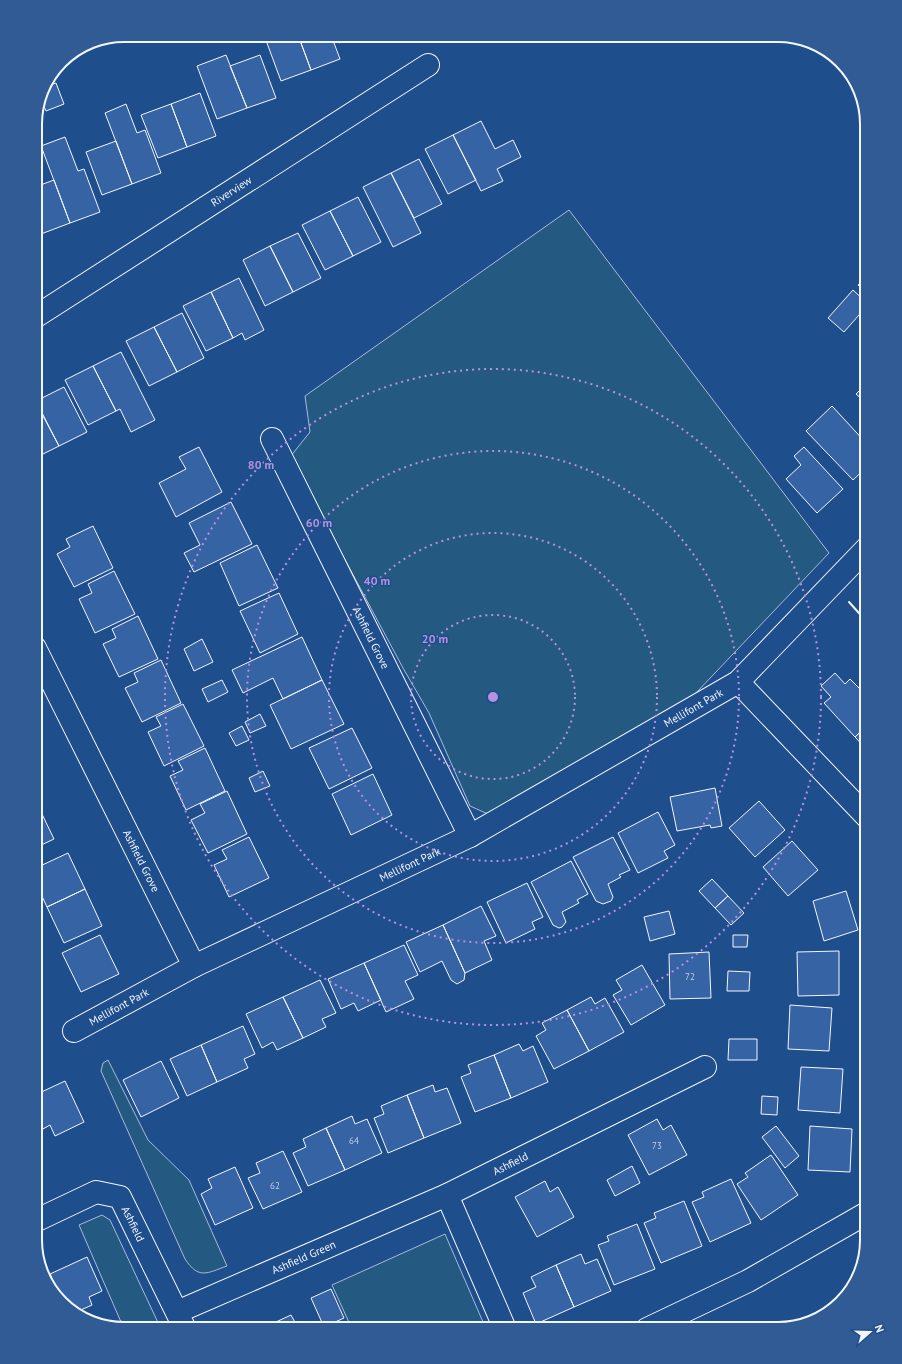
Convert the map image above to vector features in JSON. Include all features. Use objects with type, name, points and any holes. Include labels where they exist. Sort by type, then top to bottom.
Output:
[{"type":"street","name":"Riverview","points":[[42,313],[428,65]]},
{"type":"street","name":"Ashfield Grove","points":[[272,439],[470,836]]},
{"type":"street","name":"Mellifont Park","points":[[74,1031],[194,966],[470,836],[738,682],[860,555]]},
{"type":"street","name":"Ashfield Grove","points":[[42,662],[194,966]]},
{"type":"street","points":[[738,682],[860,810]]},
{"type":"street","name":"Ashfield","points":[[447,1195],[705,1068]]},
{"type":"street","name":"Ashfield","points":[[42,1218],[96,1192],[120,1197],[181,1321]]},
{"type":"street","points":[[447,1195],[502,1322]]},
{"type":"street","name":"Ashfield Green","points":[[181,1321],[447,1195]]},
{"type":"street","points":[[661,1322],[748,1281],[860,1217]]},
{"type":"shaded area","points":[[569,210],[829,553],[695,694],[488,814],[470,806],[429,713],[403,668],[290,457],[310,432],[305,396]]},
{"type":"shaded area","points":[[108,1060],[148,1140],[189,1180],[227,1266],[204,1273],[195,1270],[185,1259],[101,1071],[103,1063]]},
{"type":"shaded area","points":[[102,1215],[110,1220],[158,1322],[121,1322],[79,1225]]},
{"type":"shaded area","points":[[445,1234],[483,1322],[349,1322],[332,1285]]},
{"type":"building","points":[[267,42],[301,42],[311,70],[281,81]]},
{"type":"building","points":[[301,42],[334,42],[340,59],[311,70]]},
{"type":"building","points":[[226,55],[247,108],[217,119],[197,66]]},
{"type":"building","points":[[260,55],[276,98],[247,108],[230,66]]},
{"type":"building","points":[[56,83],[64,104],[46,111],[44,107],[45,103],[52,84]]},
{"type":"building","points":[[200,93],[216,136],[187,147],[171,104]]},
{"type":"building","points":[[126,104],[137,133],[145,130],[161,173],[132,184],[105,113]]},
{"type":"building","points":[[171,104],[187,147],[158,158],[141,115]]},
{"type":"building","points":[[481,121],[495,149],[513,140],[521,157],[497,169],[503,181],[481,191],[453,135]]},
{"type":"building","points":[[453,135],[476,180],[448,194],[425,149]]},
{"type":"building","points":[[65,137],[78,171],[84,169],[100,212],[70,223],[42,146]]},
{"type":"building","points":[[116,141],[132,184],[102,195],[86,152]]},
{"type":"building","points":[[419,159],[442,204],[414,218],[391,173]]},
{"type":"building","points":[[391,173],[421,233],[393,247],[363,187]]},
{"type":"building","points":[[54,180],[70,223],[42,234],[42,184]]},
{"type":"building","points":[[358,197],[381,242],[353,256],[330,211]]},
{"type":"building","points":[[330,211],[353,256],[325,270],[302,225]]},
{"type":"building","points":[[298,233],[321,278],[293,292],[270,246]]},
{"type":"building","points":[[270,246],[293,292],[265,306],[243,260]]},
{"type":"building","points":[[239,278],[264,330],[245,340],[242,333],[233,338],[211,292]]},
{"type":"building","points":[[853,290],[860,296],[860,314],[844,332],[828,318]]},
{"type":"building","points":[[211,292],[233,338],[206,351],[183,306]]},
{"type":"building","points":[[182,313],[204,358],[177,372],[154,327]]},
{"type":"building","points":[[154,327],[177,372],[149,386],[126,341]]},
{"type":"building","points":[[121,352],[155,420],[131,432],[120,409],[116,411],[93,366]]},
{"type":"building","points":[[93,366],[116,411],[88,425],[65,380]]},
{"type":"building","points":[[64,387],[87,432],[59,446],[42,413],[42,398]]},
{"type":"building","points":[[860,390],[860,398],[856,394]]},
{"type":"building","points":[[832,406],[860,436],[860,474],[853,480],[806,431]]},
{"type":"building","points":[[42,414],[59,446],[42,454]]},
{"type":"building","points":[[199,447],[222,492],[176,517],[159,483],[186,469],[179,457]]},
{"type":"building","points":[[804,447],[843,489],[817,513],[786,479],[801,465],[794,456]]},
{"type":"building","points":[[231,502],[252,544],[194,572],[184,553],[200,545],[189,523]]},
{"type":"building","points":[[93,526],[113,568],[74,587],[57,554],[70,547],[66,539]]},
{"type":"building","points":[[257,545],[278,588],[239,606],[220,563]]},
{"type":"building","points":[[114,571],[135,614],[95,633],[79,599],[92,593],[88,584]]},
{"type":"building","points":[[279,593],[298,634],[260,653],[240,611]]},
{"type":"building","points":[[138,616],[158,659],[119,677],[103,644],[116,638],[112,629]]},
{"type":"building","points":[[302,637],[322,680],[283,699],[273,678],[243,693],[232,670]]},
{"type":"building","points":[[202,639],[213,662],[194,671],[184,649]]},
{"type":"building","points":[[161,660],[181,703],[142,722],[125,688],[138,682],[134,673]]},
{"type":"building","points":[[835,673],[845,684],[850,679],[859,688],[860,687],[860,732],[855,737],[824,703],[831,697],[821,686]]},
{"type":"building","points":[[222,680],[228,692],[208,702],[202,689]]},
{"type":"building","points":[[322,680],[344,724],[291,749],[270,705]]},
{"type":"building","points":[[183,704],[204,746],[164,766],[148,732],[161,726],[156,717]]},
{"type":"building","points":[[260,714],[266,726],[250,733],[245,722]]},
{"type":"building","points":[[242,726],[249,740],[236,746],[229,733]]},
{"type":"building","points":[[352,728],[372,768],[329,789],[309,748]]},
{"type":"building","points":[[860,732],[860,742],[855,737]]},
{"type":"building","points":[[205,748],[225,791],[186,810],[170,776],[183,770],[178,761]]},
{"type":"building","points":[[263,771],[270,786],[255,792],[249,778]]},
{"type":"building","points":[[373,774],[392,815],[351,835],[332,794]]},
{"type":"building","points":[[715,788],[722,826],[711,828],[710,825],[677,831],[670,797]]},
{"type":"building","points":[[227,791],[247,834],[208,853],[191,820],[205,813],[200,804]]},
{"type":"building","points":[[759,801],[785,830],[755,857],[729,828]]},
{"type":"building","points":[[658,812],[675,845],[664,851],[668,858],[638,873],[618,833]]},
{"type":"building","points":[[42,814],[54,839],[42,845]]},
{"type":"building","points":[[249,837],[269,878],[229,897],[214,865],[227,859],[222,850]]},
{"type":"building","points":[[613,837],[630,870],[619,875],[621,877],[608,884],[613,897],[611,901],[603,904],[596,901],[573,857]]},
{"type":"building","points":[[792,841],[818,870],[788,896],[763,867]]},
{"type":"building","points":[[68,853],[85,889],[47,907],[42,896],[42,865]]},
{"type":"building","points":[[571,861],[588,894],[577,900],[579,903],[562,912],[566,922],[559,928],[553,925],[531,882]]},
{"type":"building","points":[[712,879],[728,896],[715,908],[699,891]]},
{"type":"building","points":[[527,883],[543,917],[532,922],[535,929],[506,943],[487,902]]},
{"type":"building","points":[[85,889],[102,926],[64,943],[47,907]]},
{"type":"building","points":[[846,891],[858,930],[824,941],[813,901]]},
{"type":"building","points":[[728,896],[744,913],[731,925],[715,908]]},
{"type":"building","points":[[481,906],[496,936],[484,941],[492,960],[465,973],[443,925]]},
{"type":"building","points":[[669,911],[675,934],[650,941],[644,917]]},
{"type":"building","points":[[443,925],[465,973],[464,980],[457,984],[451,980],[442,961],[420,972],[406,942]]},
{"type":"building","points":[[100,935],[119,974],[81,992],[62,953]]},
{"type":"building","points":[[733,935],[748,935],[747,947],[733,947]]},
{"type":"building","points":[[404,945],[418,975],[405,981],[414,999],[386,1012],[364,963]]},
{"type":"building","points":[[839,951],[839,995],[798,996],[797,952]]},
{"type":"building","points":[[709,952],[711,998],[670,999],[669,954]]},
{"type":"building","points":[[364,963],[381,1000],[358,1011],[354,1003],[341,1009],[328,979]]},
{"type":"building","points":[[642,965],[665,1005],[631,1025],[613,995],[622,990],[616,980]]},
{"type":"building","points":[[728,971],[750,972],[749,991],[727,991]]},
{"type":"building","points":[[320,980],[336,1013],[322,1019],[326,1027],[303,1038],[283,997]]},
{"type":"building","points":[[283,997],[303,1038],[277,1050],[273,1042],[262,1048],[246,1014]]},
{"type":"building","points":[[591,997],[595,1004],[605,998],[624,1032],[589,1051],[567,1010]]},
{"type":"building","points":[[790,1005],[832,1008],[829,1051],[788,1049]]},
{"type":"building","points":[[567,1010],[589,1051],[554,1069],[536,1036],[546,1030],[542,1023]]},
{"type":"building","points":[[243,1026],[255,1054],[244,1059],[248,1068],[217,1082],[201,1045]]},
{"type":"building","points":[[729,1039],[757,1039],[757,1060],[728,1060]]},
{"type":"building","points":[[519,1044],[523,1051],[533,1046],[548,1082],[511,1098],[494,1055]]},
{"type":"building","points":[[201,1045],[217,1082],[187,1096],[170,1059]]},
{"type":"building","points":[[494,1055],[511,1098],[475,1112],[461,1077],[471,1073],[468,1065]]},
{"type":"building","points":[[161,1061],[179,1098],[141,1117],[123,1080]]},
{"type":"building","points":[[801,1067],[843,1069],[840,1113],[798,1110]]},
{"type":"building","points":[[65,1081],[84,1122],[55,1136],[50,1125],[43,1129],[42,1092]]},
{"type":"building","points":[[433,1085],[435,1092],[447,1088],[461,1123],[424,1138],[407,1095]]},
{"type":"building","points":[[407,1095],[424,1138],[388,1153],[374,1118],[384,1114],[381,1106]]},
{"type":"building","points":[[762,1096],[778,1097],[777,1115],[761,1114]]},
{"type":"building","points":[[352,1116],[355,1124],[367,1119],[382,1153],[345,1170],[326,1128]]},
{"type":"building","points":[[657,1119],[663,1130],[671,1125],[687,1155],[649,1175],[628,1135]]},
{"type":"building","points":[[776,1126],[799,1156],[785,1168],[762,1137]]},
{"type":"building","points":[[810,1126],[852,1129],[850,1172],[808,1170]]},
{"type":"building","points":[[326,1128],[345,1170],[308,1186],[293,1153],[306,1147],[303,1139]]},
{"type":"building","points":[[283,1151],[302,1192],[263,1209],[248,1178],[260,1173],[256,1163]]},
{"type":"building","points":[[771,1155],[798,1195],[761,1220],[737,1184],[748,1177],[745,1173]]},
{"type":"building","points":[[632,1166],[640,1183],[615,1196],[607,1180]]},
{"type":"building","points":[[235,1167],[253,1208],[215,1225],[201,1194],[212,1188],[208,1179]]},
{"type":"building","points":[[731,1179],[751,1223],[710,1242],[692,1202],[704,1197],[702,1192]]},
{"type":"building","points":[[545,1181],[550,1192],[558,1187],[574,1217],[537,1237],[515,1197]]},
{"type":"building","points":[[684,1201],[702,1246],[661,1263],[644,1223],[656,1218],[654,1213]]},
{"type":"building","points":[[637,1224],[655,1269],[614,1285],[598,1245],[609,1241],[607,1236]]},
{"type":"building","points":[[581,1254],[585,1264],[597,1259],[611,1291],[574,1307],[556,1265]]},
{"type":"building","points":[[87,1257],[102,1291],[89,1297],[92,1305],[81,1310],[66,1298],[59,1290],[50,1274]]},
{"type":"building","points":[[556,1265],[574,1307],[540,1322],[535,1322],[523,1293],[536,1287],[531,1277]]},
{"type":"building","points":[[331,1289],[344,1318],[335,1322],[322,1322],[311,1298]]},
{"type":"building","points":[[291,1315],[295,1322],[276,1322]]},
{"type":"wall","points":[[849,602],[860,614]]}]
